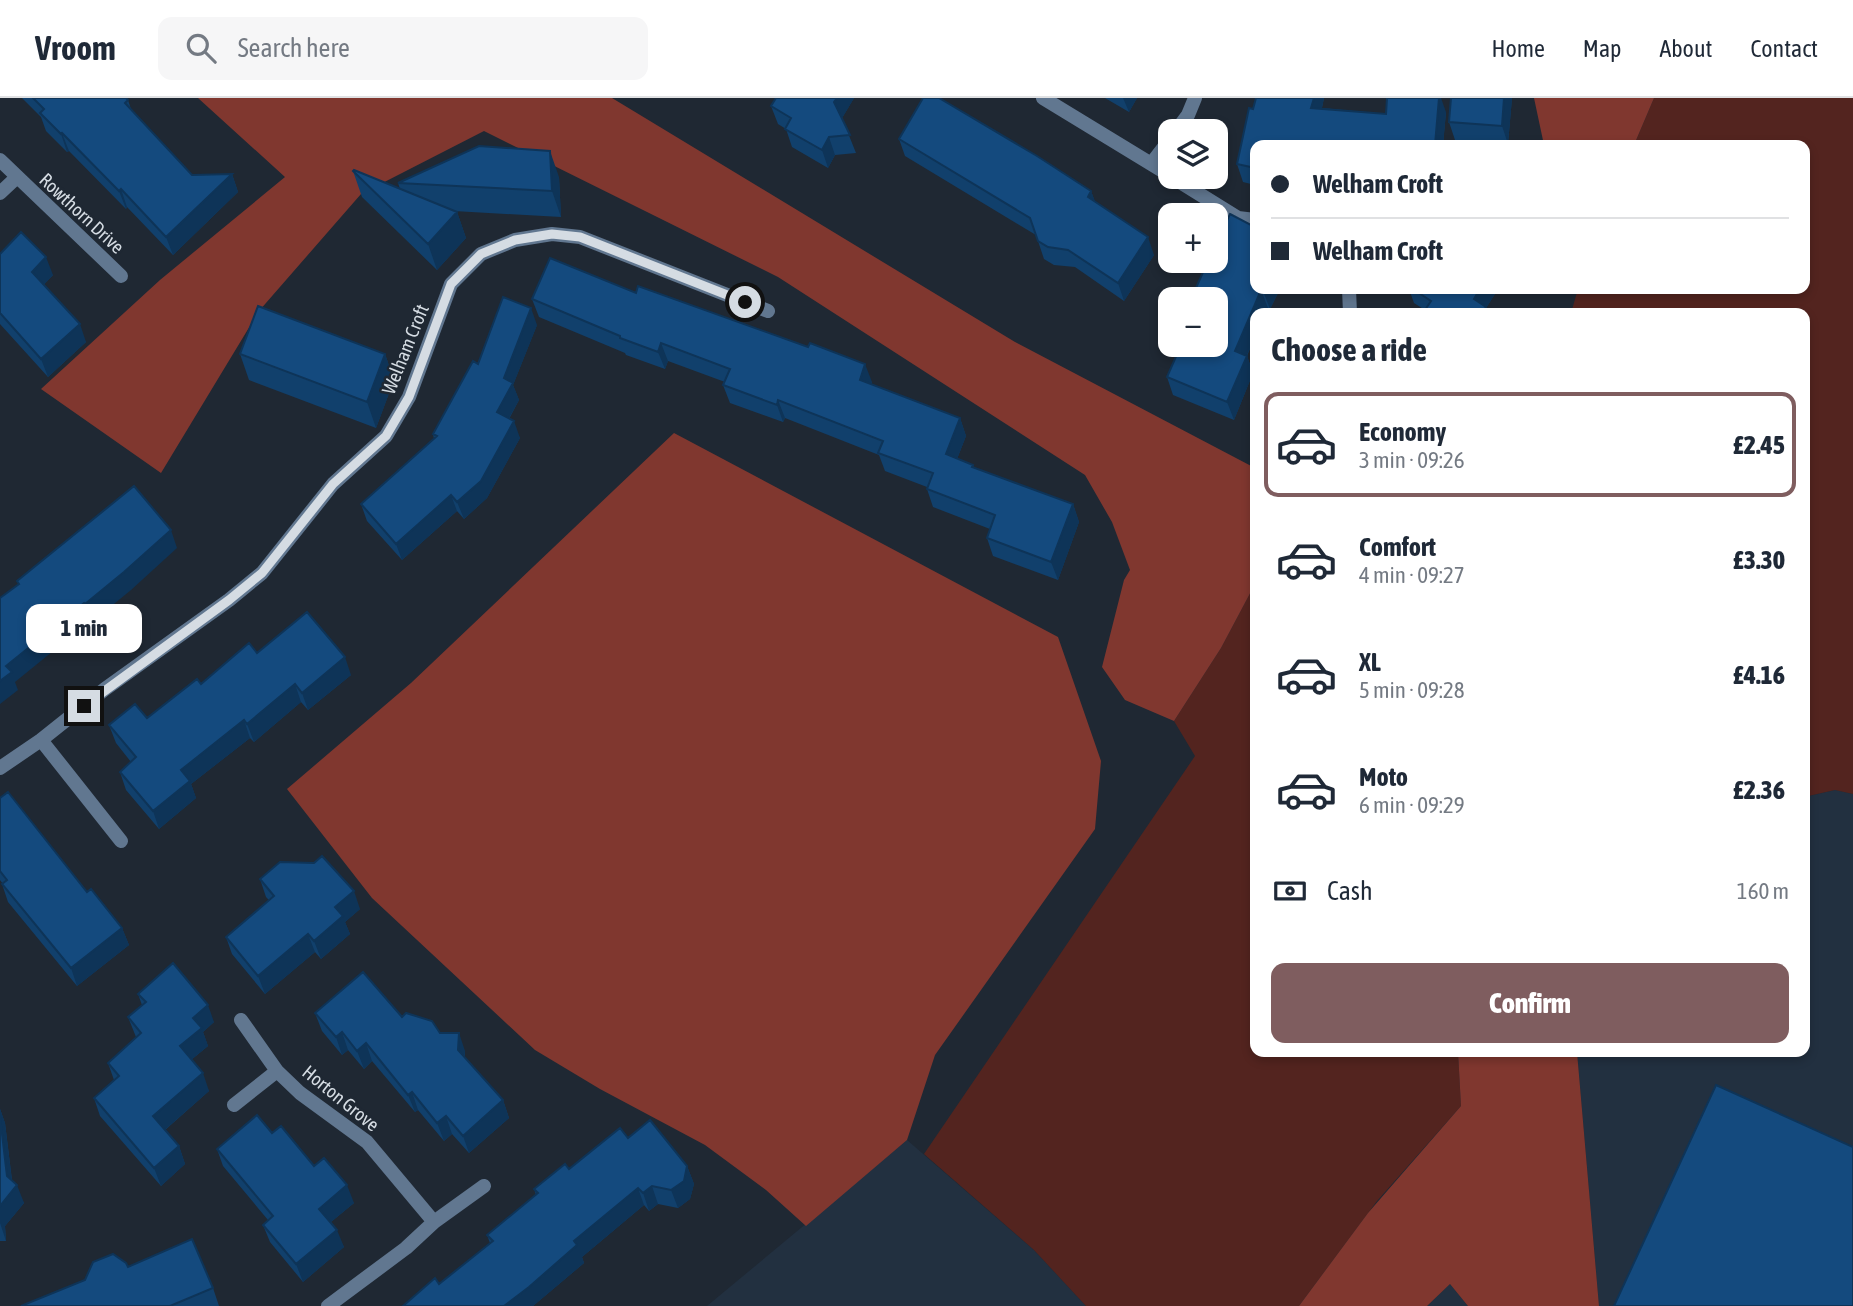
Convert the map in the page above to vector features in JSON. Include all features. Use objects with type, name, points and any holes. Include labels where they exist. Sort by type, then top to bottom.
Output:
[{"type":"street","points":[[1043,98],[1158,168]]},
{"type":"street","points":[[1185,119],[1195,98]]},
{"type":"street","points":[[1151,164],[1158,155]]},
{"type":"street","name":"Rowthorn Drive","points":[[0,160],[121,276]]},
{"type":"street","name":"Rowthorn Drive","points":[[0,193],[16,178]]},
{"type":"street","points":[[1192,189],[1238,218],[1250,219]]},
{"type":"street","name":"Welham Croft","points":[[0,768],[262,573],[333,484],[386,436],[409,397],[451,284],[481,254],[515,240],[552,234],[580,237],[768,311]]},
{"type":"street","points":[[41,740],[121,841]]},
{"type":"street","name":"Horton Grove","points":[[241,1020],[277,1070],[300,1093],[367,1142],[434,1222]]},
{"type":"street","name":"Horton Grove","points":[[234,1105],[277,1070]]},
{"type":"street","points":[[328,1306],[484,1186]]},
{"type":"shaded area","points":[[198,98],[612,98],[1015,342],[1250,465],[1250,593],[1221,648],[1174,721],[1125,700],[1102,667],[1124,580],[1130,570],[1112,522],[1085,475],[778,277],[484,131],[361,194],[259,311],[161,473],[41,389],[160,280],[285,177]]},
{"type":"shaded area","points":[[1534,98],[1654,98],[1636,140],[1543,140]]},
{"type":"shaded area","points":[[1654,98],[1853,98],[1853,794],[1835,790],[1810,796],[1810,308],[1572,308],[1577,294],[1810,294],[1810,140],[1636,140]]},
{"type":"shaded area","points":[[674,433],[1058,637],[1101,761],[1095,829],[935,1055],[907,1140],[806,1226],[766,1190],[705,1145],[600,1089],[535,1050],[372,898],[287,789],[411,683]]},
{"type":"shaded area","points":[[1250,593],[1250,1057],[1458,1057],[1461,1106],[1377,1201],[1299,1306],[1086,1306],[1034,1250],[924,1154],[1195,756],[1174,721],[1221,648]]},
{"type":"shaded area","points":[[1835,790],[1853,794],[1853,1306],[1599,1306],[1577,1057],[1810,1057],[1810,796]]},
{"type":"shaded area","points":[[1458,1057],[1577,1057],[1599,1306],[1468,1306],[1450,1284],[1427,1306],[1299,1306],[1368,1213],[1461,1106]]},
{"type":"shaded area","points":[[907,1140],[1034,1250],[1086,1306],[707,1306]]},
{"type":"shaded area","points":[[1450,1284],[1468,1306],[1427,1306]]},
{"type":"building","points":[[33,98],[126,98],[128,100],[125,103],[192,175],[232,174],[166,237],[121,189],[119,191],[40,113],[44,109]]},
{"type":"building","points":[[776,98],[837,98],[834,102],[850,135],[829,137],[822,150],[785,129],[791,118],[771,106]]},
{"type":"building","points":[[923,98],[939,98],[1037,156],[1091,191],[1088,197],[1148,237],[1118,283],[1068,250],[1048,247],[1038,241],[1030,218],[899,139]]},
{"type":"building","points":[[1256,98],[1314,98],[1311,108],[1386,114],[1387,98],[1439,98],[1435,140],[1250,140],[1250,167],[1237,164],[1249,108],[1253,109]]},
{"type":"building","points":[[1451,98],[1504,98],[1502,126],[1449,122]]},
{"type":"building","points":[[479,146],[550,151],[552,191],[398,183]]},
{"type":"building","points":[[354,170],[457,212],[428,244]]},
{"type":"building","points":[[1230,214],[1250,224],[1250,294],[1259,294],[1253,308],[1250,308],[1250,316],[1235,351],[1247,356],[1227,402],[1167,377],[1176,357],[1228,357],[1228,287],[1196,287],[1203,273],[1228,273]]},
{"type":"building","points":[[21,232],[46,257],[32,272],[80,324],[41,359],[0,313],[0,254]]},
{"type":"building","points":[[550,258],[636,293],[638,286],[808,347],[810,343],[865,364],[860,380],[960,418],[946,454],[973,465],[972,467],[1073,504],[1051,562],[987,538],[995,515],[927,489],[933,473],[878,453],[883,441],[778,400],[777,405],[723,385],[730,369],[661,343],[658,352],[532,299]]},
{"type":"building","points":[[1420,294],[1477,294],[1474,299],[1486,307],[1426,308],[1431,301]]},
{"type":"building","points":[[503,297],[531,308],[504,378],[513,383],[497,412],[514,421],[481,481],[457,502],[451,495],[396,544],[361,504],[437,436],[433,434],[473,361],[478,364]]},
{"type":"building","points":[[258,306],[385,354],[367,402],[240,354]]},
{"type":"building","points":[[134,486],[171,530],[124,572],[6,666],[12,672],[0,681],[0,598],[19,584],[17,581]]},
{"type":"building","points":[[307,612],[345,657],[302,693],[295,684],[247,724],[244,720],[181,770],[190,781],[153,811],[120,772],[136,757],[109,725],[135,704],[147,718],[197,679],[201,684],[249,643],[257,653]]},
{"type":"building","points":[[8,792],[87,892],[91,889],[122,928],[71,968],[2,884],[7,880],[0,871],[0,798]]},
{"type":"building","points":[[322,856],[354,891],[335,907],[343,916],[314,941],[308,934],[258,976],[226,937],[274,896],[260,879],[280,862],[314,863]]},
{"type":"building","points":[[173,963],[208,1005],[193,1018],[202,1028],[180,1046],[203,1073],[153,1116],[179,1146],[154,1168],[94,1098],[119,1076],[108,1063],[141,1033],[128,1017],[146,1002],[138,994]]},
{"type":"building","points":[[363,972],[402,1017],[406,1013],[432,1021],[440,1033],[459,1033],[458,1050],[503,1100],[463,1136],[446,1116],[437,1123],[412,1092],[408,1095],[366,1043],[357,1051],[342,1032],[336,1037],[315,1013]]},
{"type":"building","points":[[1716,1085],[1853,1147],[1853,1306],[1614,1306]]},
{"type":"building","points":[[257,1115],[272,1133],[281,1126],[314,1166],[324,1158],[347,1185],[319,1209],[337,1230],[296,1264],[263,1225],[273,1216],[217,1149]]},
{"type":"building","points":[[0,1117],[7,1176],[17,1185],[0,1206]]},
{"type":"building","points":[[650,1120],[687,1166],[684,1181],[671,1190],[652,1186],[643,1193],[638,1188],[574,1241],[577,1245],[504,1306],[403,1306],[435,1278],[439,1284],[493,1241],[487,1235],[538,1193],[534,1189],[565,1164],[569,1169],[620,1128],[628,1138]]},
{"type":"building","points":[[192,1239],[213,1288],[170,1306],[21,1306],[85,1280],[93,1262],[113,1254],[128,1267]]},
{"type":"route","points":[[84,706],[262,573],[333,484],[386,436],[409,397],[451,284],[481,254],[515,240],[552,234],[580,237],[745,302]]}]
